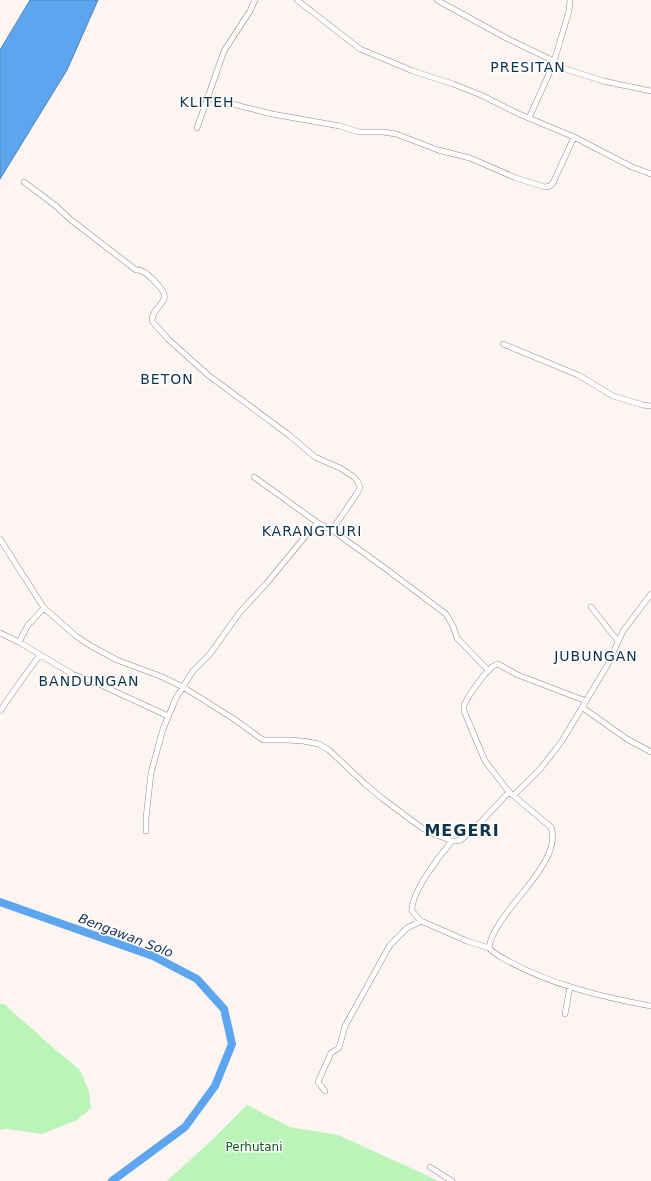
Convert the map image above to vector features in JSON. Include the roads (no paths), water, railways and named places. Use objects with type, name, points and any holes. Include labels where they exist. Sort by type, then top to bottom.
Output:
[{"type":"street","points":[[197,128],[224,50],[250,11],[255,0]]},
{"type":"street","points":[[297,0],[360,49],[413,71],[481,95],[529,118],[574,137],[632,167],[651,174]]},
{"type":"street","points":[[437,0],[554,63],[603,81],[651,91]]},
{"type":"street","points":[[529,118],[554,63],[569,11],[570,0]]},
{"type":"street","points":[[208,98],[272,114],[340,126],[359,132],[383,132],[396,134],[438,150],[470,158],[516,178],[545,187],[550,186],[553,183],[574,137]]},
{"type":"street","points":[[24,182],[135,269],[142,272],[156,283],[165,296],[164,300],[154,312],[152,321],[192,362],[208,376],[289,435],[315,457],[340,468],[358,482],[360,487],[358,492],[332,530]]},
{"type":"street","points":[[503,344],[578,375],[613,396],[637,404],[651,406]]},
{"type":"street","points":[[254,477],[318,523],[332,530],[446,614],[453,626],[457,638],[488,670]]},
{"type":"street","points":[[146,831],[151,773],[163,729],[176,698],[193,671],[214,649],[240,612],[318,523]]},
{"type":"street","points":[[0,539],[44,608],[76,636],[116,660],[160,676],[183,687],[234,719],[263,740],[303,741],[319,744],[329,750],[365,784],[399,811],[434,834],[452,841],[461,840],[541,768],[562,741],[583,708],[607,666],[623,631],[651,594]]},
{"type":"street","points":[[591,607],[618,641]]},
{"type":"street","points":[[19,642],[28,625],[44,608]]},
{"type":"street","points":[[0,633],[19,642],[72,674],[101,685],[168,716]]},
{"type":"street","points":[[0,711],[40,655]]},
{"type":"street","points":[[488,948],[493,934],[534,878],[550,852],[554,834],[551,827],[511,794],[486,761],[464,711],[466,700],[488,670],[495,665],[500,665],[518,675],[586,701]]},
{"type":"street","points":[[583,708],[627,739],[651,752]]},
{"type":"street","points":[[452,841],[432,866],[414,898],[412,911],[421,921],[466,941],[488,948],[495,954],[521,968],[570,987],[651,1006]]},
{"type":"street","points":[[325,1091],[318,1082],[330,1055],[332,1051],[339,1048],[345,1026],[390,945],[407,928],[421,921]]},
{"type":"street","points":[[565,1014],[570,987]]},
{"type":"street","points":[[430,1167],[452,1181]]},
{"type":"water","points":[[30,0],[98,0],[67,70],[0,179],[0,50]]},
{"type":"waterway","name":"Bengawan Solo","points":[[0,902],[153,956],[197,979],[224,1009],[232,1044],[215,1086],[185,1127],[112,1181]]},
{"type":"district","name":"PRESITAN","points":[[528,67]]},
{"type":"district","name":"KLITEH","points":[[207,102]]},
{"type":"district","name":"BETON","points":[[167,379]]},
{"type":"district","name":"KARANGTURI","points":[[312,531]]},
{"type":"district","name":"JUBUNGAN","points":[[596,656]]},
{"type":"district","name":"BANDUNGAN","points":[[89,681]]},
{"type":"district","name":"MEGERI","points":[[462,830]]},
{"type":"park label","name":"Perhutani","points":[[254,1147]]}]
